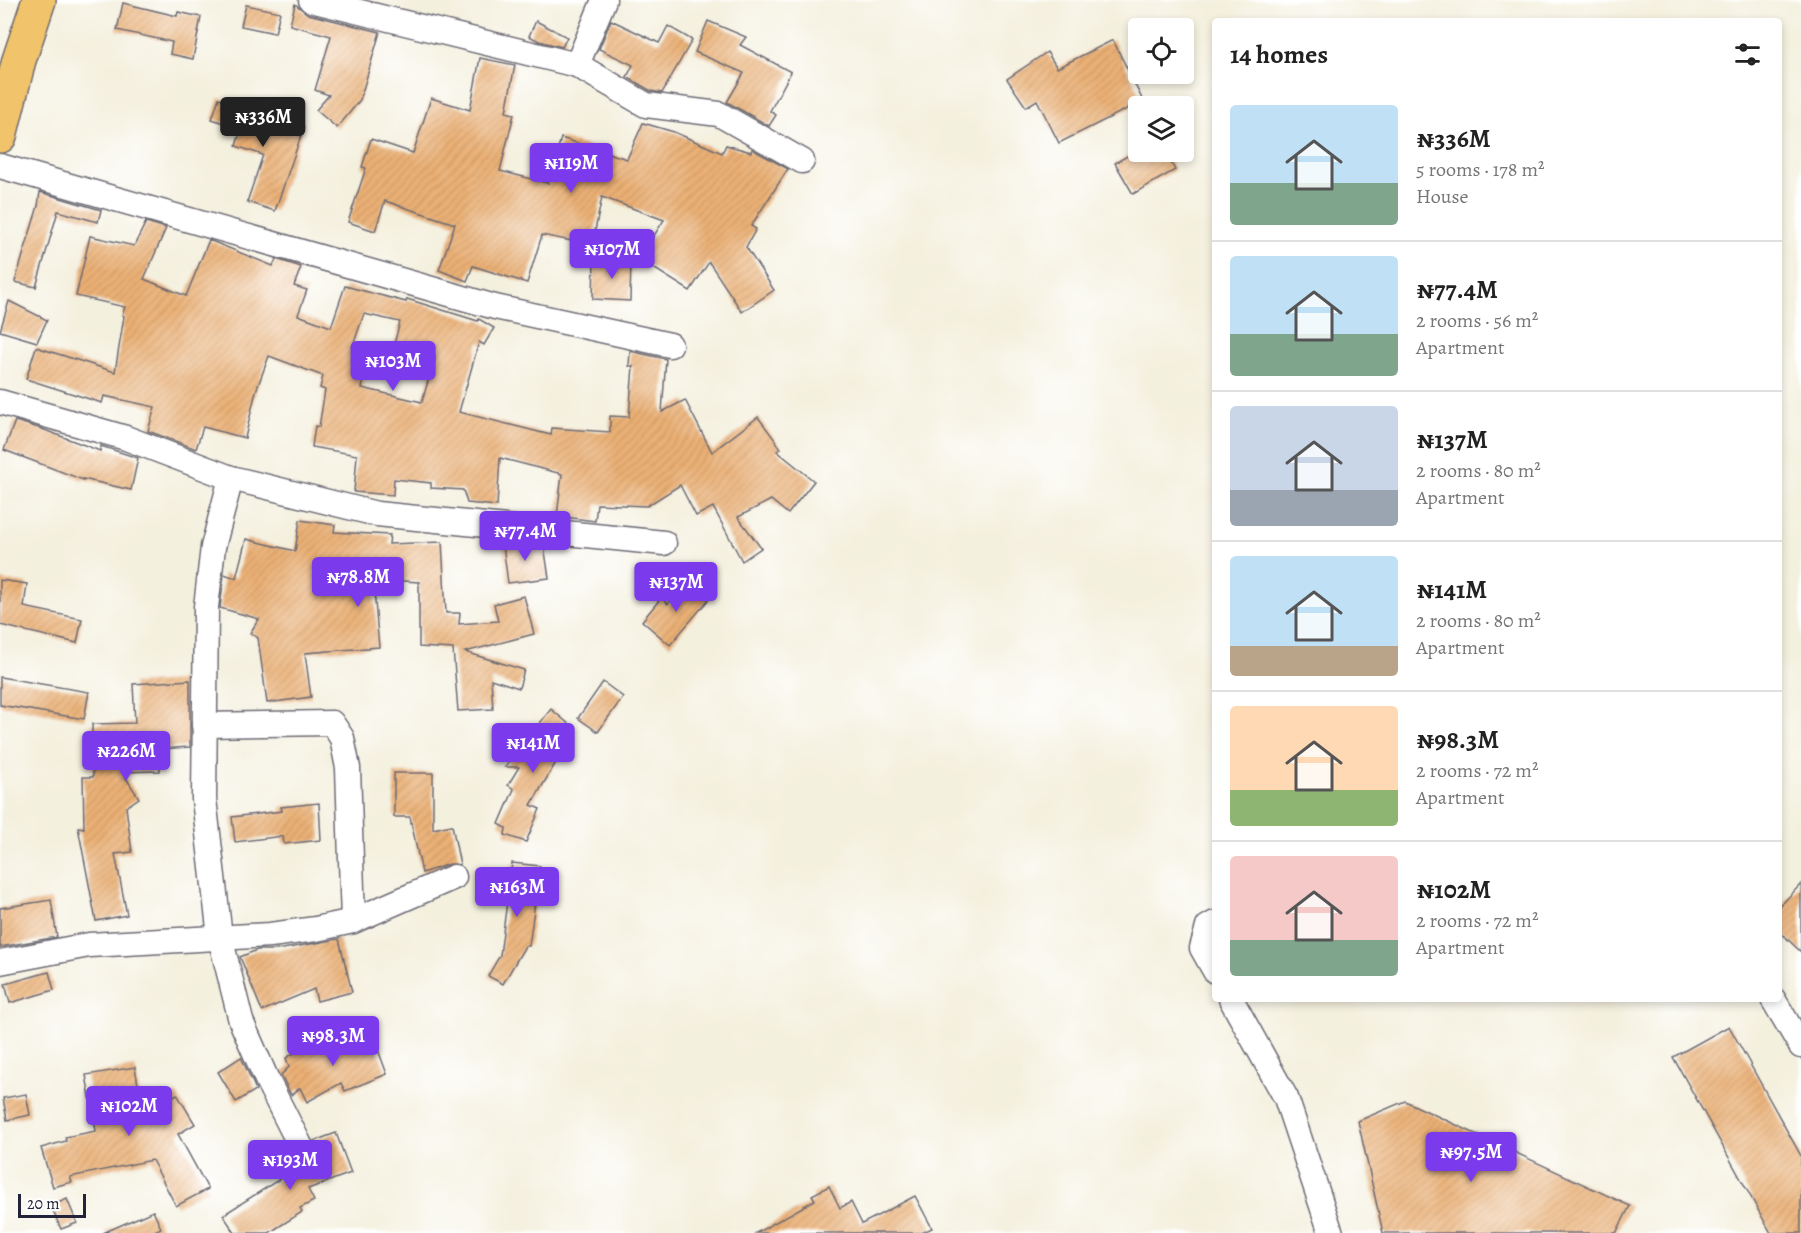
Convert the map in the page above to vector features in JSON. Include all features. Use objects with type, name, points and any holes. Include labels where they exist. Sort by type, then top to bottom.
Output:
[{"type":"highway","points":[[0,136],[10,61],[39,0]]},
{"type":"street","points":[[311,0],[577,65],[646,105],[719,114],[802,160]]},
{"type":"street","points":[[577,65],[604,0]]},
{"type":"street","points":[[0,166],[495,307],[670,345]]},
{"type":"street","points":[[0,402],[126,438],[231,478],[377,514],[664,543]]},
{"type":"street","points":[[231,478],[213,547],[206,607],[204,799],[220,937],[241,1021],[267,1080],[302,1149]]},
{"type":"street","points":[[204,725],[332,723],[342,738],[348,768],[353,921]]},
{"type":"street","points":[[0,962],[89,945],[270,935],[316,929],[353,921],[454,877]]},
{"type":"street","points":[[1212,925],[1208,927],[1202,948],[1212,966]]},
{"type":"street","points":[[1233,1002],[1286,1098],[1331,1233]]},
{"type":"street","points":[[1775,1002],[1801,1046]]},
{"type":"building","points":[[123,3],[177,16],[178,12],[201,17],[193,59],[170,54],[172,42],[117,30]]},
{"type":"building","points":[[295,4],[308,14],[380,32],[360,100],[337,128],[316,110],[329,95],[315,90],[331,36],[290,25]]},
{"type":"building","points":[[246,5],[280,12],[275,33],[241,26]]},
{"type":"building","points":[[611,20],[659,43],[668,26],[692,40],[662,93],[651,91],[627,77],[633,65],[599,49]]},
{"type":"building","points":[[536,21],[567,37],[562,47],[529,36]]},
{"type":"building","points":[[708,21],[746,37],[740,45],[791,72],[770,111],[776,115],[769,126],[727,102],[744,73],[695,52]]},
{"type":"building","points":[[1113,40],[1128,70],[1128,84],[1135,84],[1141,96],[1128,96],[1128,108],[1059,143],[1037,100],[1026,107],[1007,79],[1047,52],[1057,68]]},
{"type":"building","points":[[480,58],[515,65],[506,112],[514,114],[500,171],[548,183],[561,138],[627,159],[643,123],[674,132],[722,153],[726,145],[751,152],[752,149],[788,169],[751,226],[756,229],[746,247],[774,290],[742,312],[709,262],[690,291],[639,259],[664,220],[602,197],[592,245],[542,235],[527,283],[473,266],[467,281],[439,270],[455,224],[385,201],[375,231],[348,222],[366,168],[362,167],[371,139],[413,153],[431,98],[470,110]]},
{"type":"building","points":[[219,98],[304,127],[275,211],[247,202],[263,155],[236,146],[241,129],[212,119]]},
{"type":"building","points":[[1128,155],[1128,162],[1171,162],[1175,170],[1133,194],[1115,163]]},
{"type":"building","points":[[40,192],[101,210],[98,222],[58,211],[36,287],[15,282],[38,206]]},
{"type":"building","points":[[146,222],[166,228],[144,279],[186,296],[209,240],[273,266],[276,259],[301,267],[294,286],[307,290],[298,315],[331,327],[345,286],[406,302],[407,299],[478,321],[479,319],[494,328],[484,345],[479,342],[459,412],[551,435],[552,428],[610,432],[610,416],[629,417],[633,366],[629,366],[630,351],[666,359],[662,412],[685,400],[712,452],[758,417],[781,448],[777,451],[814,481],[788,514],[771,500],[738,517],[761,548],[742,561],[713,507],[696,516],[680,485],[647,506],[597,504],[595,521],[557,516],[562,474],[500,458],[497,506],[467,503],[463,490],[431,488],[431,483],[394,479],[393,495],[354,492],[357,455],[312,447],[315,426],[319,427],[325,390],[320,388],[323,376],[269,356],[256,391],[245,438],[203,427],[196,449],[148,431],[155,407],[104,396],[102,403],[26,379],[36,347],[115,372],[125,307],[76,296],[90,236],[134,246]],"holes":[[[364,314],[400,322],[394,344],[435,357],[422,402],[362,388],[370,352],[352,348]]]},
{"type":"building","points":[[594,259],[631,260],[630,301],[593,299]]},
{"type":"building","points":[[9,301],[47,320],[37,342],[0,331]]},
{"type":"building","points":[[15,421],[100,451],[101,446],[138,458],[131,490],[83,480],[4,450]]},
{"type":"building","points":[[300,520],[335,525],[334,532],[390,535],[389,544],[442,542],[446,613],[460,613],[459,624],[498,621],[494,604],[524,596],[534,634],[465,652],[524,670],[519,688],[491,679],[493,709],[458,711],[453,649],[419,647],[419,582],[373,579],[379,647],[305,653],[311,697],[267,703],[258,638],[250,633],[259,619],[220,608],[224,574],[236,578],[246,539],[295,551]]},
{"type":"building","points":[[522,543],[544,545],[549,578],[508,583],[503,545]]},
{"type":"building","points":[[0,580],[27,584],[24,607],[82,619],[77,643],[0,625]]},
{"type":"building","points":[[688,580],[709,599],[670,645],[642,621],[661,598],[668,604]]},
{"type":"building","points":[[0,677],[89,692],[84,719],[0,705]]},
{"type":"building","points":[[190,680],[190,747],[160,749],[160,771],[122,772],[139,798],[126,807],[132,852],[115,854],[127,915],[96,921],[78,827],[84,828],[83,777],[93,777],[92,724],[135,723],[133,684]]},
{"type":"building","points":[[603,682],[623,697],[598,732],[578,718]]},
{"type":"building","points":[[551,709],[575,729],[553,756],[558,759],[531,805],[540,809],[526,842],[505,835],[506,828],[499,824],[514,789],[508,785],[519,767],[505,767]]},
{"type":"building","points":[[394,773],[433,773],[433,829],[452,825],[460,865],[449,864],[422,873],[410,817],[394,817]]},
{"type":"building","points":[[319,803],[321,840],[284,844],[283,836],[235,842],[232,817],[282,811],[281,807]]},
{"type":"building","points":[[512,863],[540,866],[529,946],[525,946],[503,984],[488,976],[500,955]]},
{"type":"building","points":[[1801,884],[1801,952],[1782,934],[1782,904]]},
{"type":"building","points":[[51,900],[57,937],[0,947],[0,908]]},
{"type":"building","points":[[339,939],[352,992],[317,1001],[314,989],[262,1011],[240,957],[257,950],[277,950]]},
{"type":"building","points":[[49,972],[54,990],[10,1003],[5,984]]},
{"type":"building","points":[[1729,1026],[1801,1156],[1801,1233],[1771,1233],[1673,1057]]},
{"type":"building","points":[[364,1032],[372,1046],[377,1047],[387,1074],[345,1091],[341,1083],[307,1102],[300,1088],[291,1095],[281,1075],[289,1067],[286,1058],[314,1040],[319,1050]]},
{"type":"building","points":[[241,1057],[256,1090],[236,1102],[218,1072]]},
{"type":"building","points":[[135,1067],[143,1114],[177,1094],[195,1124],[178,1134],[208,1189],[176,1206],[152,1160],[70,1177],[72,1182],[53,1187],[41,1148],[66,1141],[65,1137],[96,1131],[86,1075]]},
{"type":"building","points":[[26,1094],[30,1115],[7,1120],[3,1098]]},
{"type":"building","points":[[1405,1101],[1630,1206],[1616,1233],[1383,1233],[1358,1121]]},
{"type":"building","points":[[336,1133],[351,1173],[308,1189],[314,1201],[300,1208],[302,1212],[269,1233],[235,1233],[223,1215],[283,1177],[281,1173],[299,1163],[309,1161],[314,1157],[316,1150],[314,1141]]},
{"type":"building","points":[[829,1186],[840,1208],[851,1202],[862,1224],[915,1196],[932,1228],[922,1233],[756,1233],[815,1200],[812,1195]]},
{"type":"building","points":[[67,1199],[77,1223],[61,1229],[51,1206]]},
{"type":"building","points":[[153,1211],[161,1228],[151,1233],[103,1233]]}]
